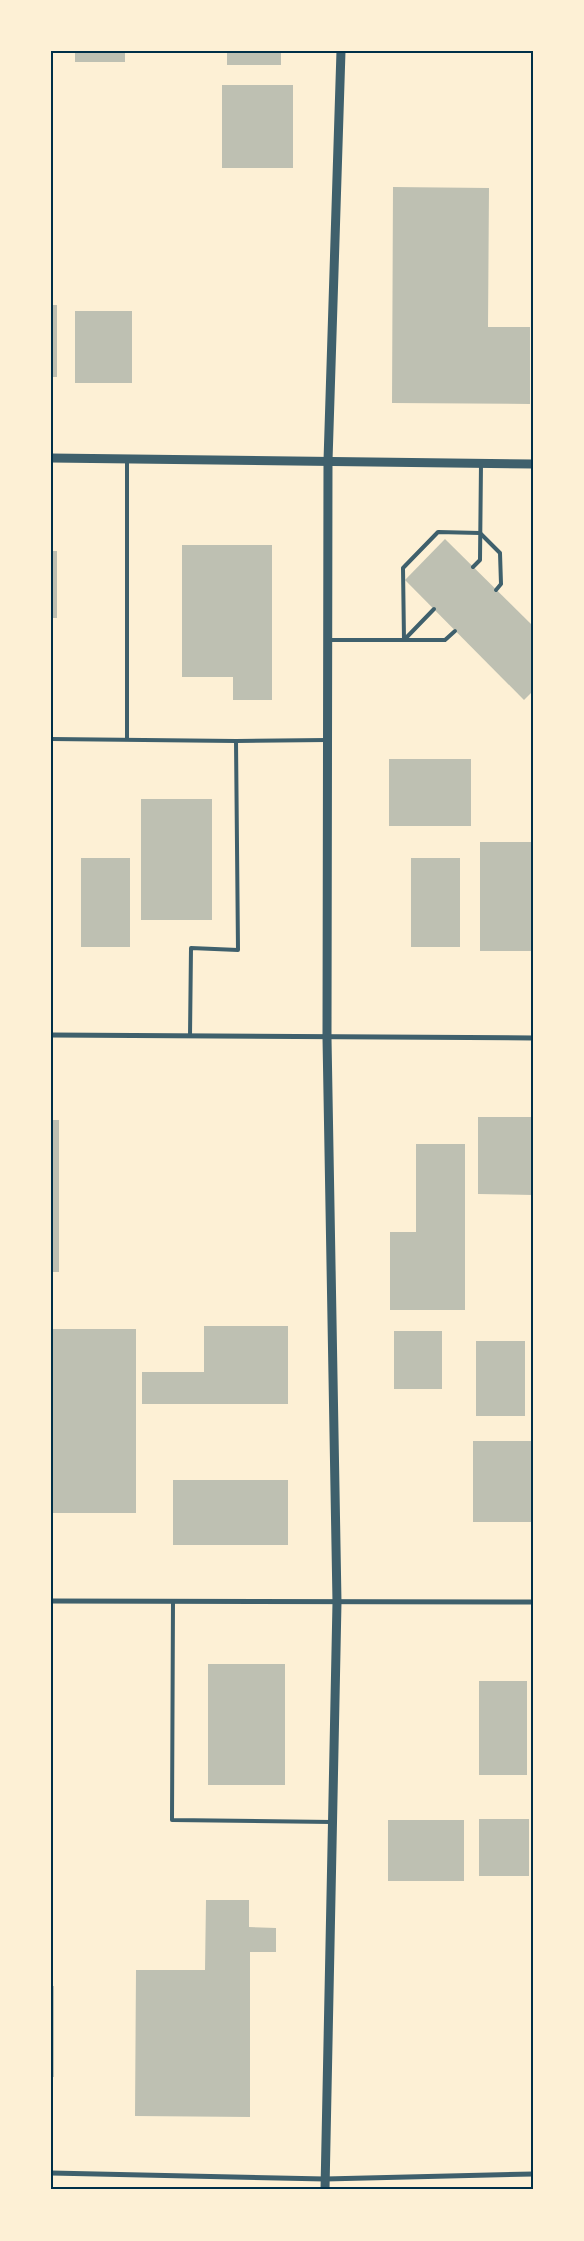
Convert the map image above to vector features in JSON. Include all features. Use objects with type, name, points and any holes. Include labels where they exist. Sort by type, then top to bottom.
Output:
[{"type":"street","points":[[326,2190],[337,1602],[327,1038],[328,461],[341,51]]},
{"type":"street","points":[[51,458],[533,464]]},
{"type":"street","points":[[51,1035],[533,1038]]},
{"type":"street","points":[[51,1601],[533,1602]]},
{"type":"street","points":[[51,2173],[326,2179],[533,2174]]},
{"type":"lane","points":[[127,458],[127,738]]},
{"type":"lane","points":[[473,567],[480,560],[481,463]]},
{"type":"lane","points":[[404,640],[403,568],[438,532],[480,533],[500,553],[501,584],[496,590]]},
{"type":"lane","points":[[404,640],[434,609]]},
{"type":"lane","points":[[328,640],[446,640],[455,631]]},
{"type":"lane","points":[[51,739],[327,740]]},
{"type":"lane","points":[[190,1036],[191,948],[238,950],[236,741]]},
{"type":"lane","points":[[174,1601],[172,1820],[332,1822]]},
{"type":"building","points":[[75,51],[125,51],[125,62],[75,62]]},
{"type":"building","points":[[227,51],[281,51],[281,65],[227,65]]},
{"type":"building","points":[[222,85],[293,85],[293,168],[222,168]]},
{"type":"building","points":[[393,187],[489,188],[488,327],[530,327],[530,404],[392,403]]},
{"type":"building","points":[[51,305],[57,305],[57,377],[51,377]]},
{"type":"building","points":[[75,311],[132,311],[132,383],[75,383]]},
{"type":"building","points":[[445,539],[533,626],[533,691],[524,700],[405,580]]},
{"type":"building","points":[[182,545],[272,545],[272,700],[233,700],[233,677],[182,677]]},
{"type":"building","points":[[51,551],[57,551],[57,618],[51,618]]},
{"type":"building","points":[[389,759],[471,759],[471,826],[389,826]]},
{"type":"building","points":[[141,799],[212,799],[212,920],[141,920]]},
{"type":"building","points":[[480,842],[533,842],[533,951],[480,951]]},
{"type":"building","points":[[81,858],[130,858],[130,947],[81,947]]},
{"type":"building","points":[[411,858],[460,858],[460,947],[411,947]]},
{"type":"building","points":[[478,1117],[533,1117],[533,1195],[478,1194]]},
{"type":"building","points":[[51,1120],[59,1120],[59,1272],[51,1272]]},
{"type":"building","points":[[416,1144],[465,1144],[465,1310],[390,1310],[390,1232],[416,1232]]},
{"type":"building","points":[[204,1326],[288,1326],[288,1404],[142,1404],[142,1372],[204,1372]]},
{"type":"building","points":[[51,1329],[136,1329],[136,1513],[51,1513]]},
{"type":"building","points":[[394,1331],[442,1331],[442,1389],[394,1389]]},
{"type":"building","points":[[476,1341],[525,1341],[525,1416],[476,1416]]},
{"type":"building","points":[[473,1441],[533,1441],[533,1522],[473,1522]]},
{"type":"building","points":[[173,1480],[288,1480],[288,1545],[173,1545]]},
{"type":"building","points":[[208,1664],[285,1664],[285,1785],[208,1785]]},
{"type":"building","points":[[479,1681],[527,1681],[527,1775],[479,1775]]},
{"type":"building","points":[[479,1819],[529,1819],[529,1876],[479,1876]]},
{"type":"building","points":[[388,1820],[464,1820],[464,1881],[388,1881]]},
{"type":"building","points":[[206,1900],[249,1900],[249,1927],[276,1928],[276,1952],[250,1952],[250,2117],[135,2116],[136,1970],[205,1970]]},
{"type":"building","points":[[51,1986],[54,1986],[54,2077],[51,2077]]}]
